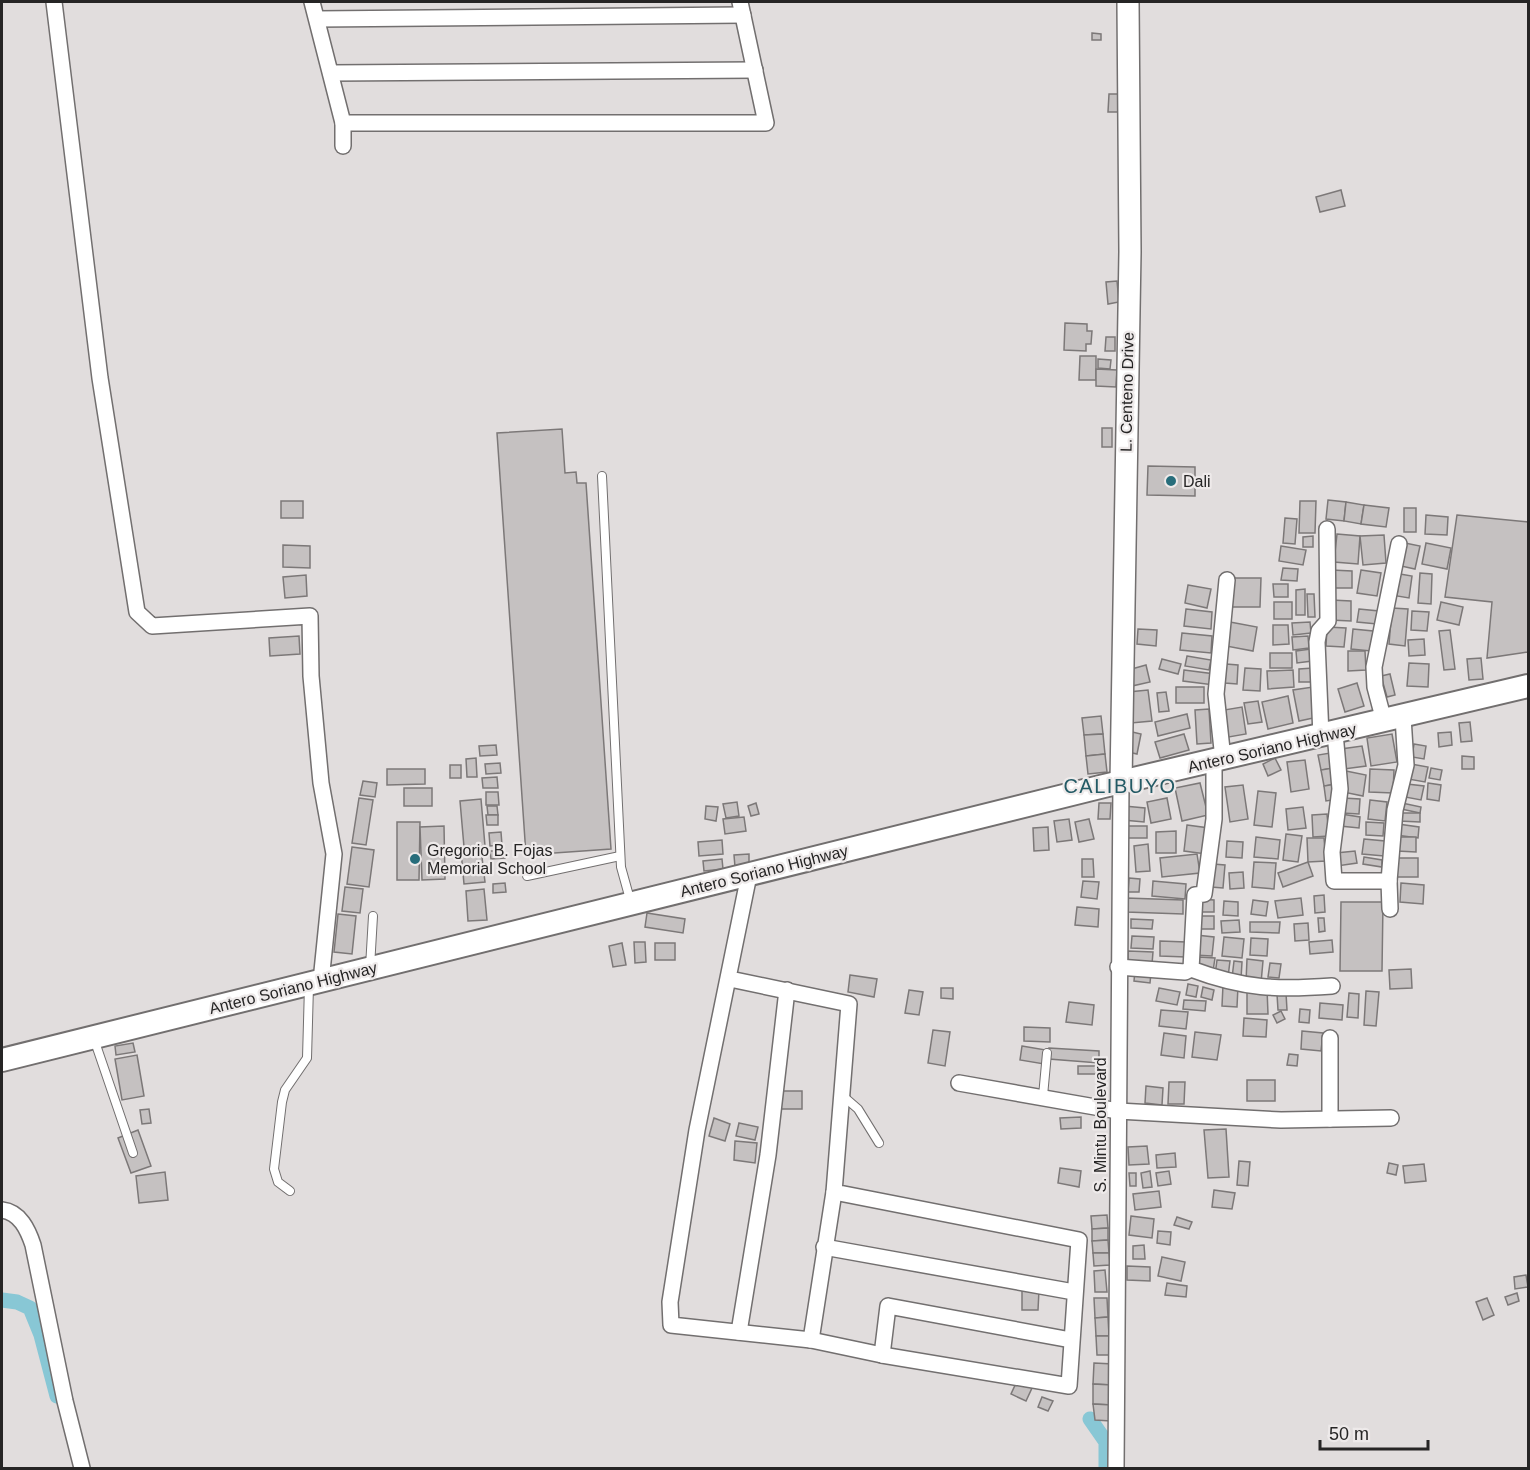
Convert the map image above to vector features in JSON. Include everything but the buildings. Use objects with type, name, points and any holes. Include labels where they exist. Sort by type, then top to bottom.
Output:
[{"type":"main road","name":"Antero Soriano Highway","points":[[2,1060],[1121,782],[1219,761],[1528,686]]},
{"type":"street","points":[[54,2],[100,378],[137,612],[152,626],[310,616],[311,676],[320,771],[334,854],[315,983]]},
{"type":"street","points":[[312,2],[343,123],[343,146]]},
{"type":"street","name":"L. Centeno Drive","points":[[1121,782],[1130,252],[1131,83],[1128,2]]},
{"type":"street","points":[[317,19],[742,8],[766,123],[343,123]]},
{"type":"street","points":[[331,73],[755,70]]},
{"type":"street","points":[[1328,529],[1328,621],[1319,631],[1317,642],[1328,734],[1340,789],[1332,852],[1334,881],[1389,881]]},
{"type":"street","points":[[1390,909],[1389,881],[1395,810],[1406,765],[1394,719],[1376,687],[1374,667],[1399,544]]},
{"type":"street","points":[[1191,969],[1195,895],[1204,894],[1214,819],[1219,761],[1216,694],[1227,580]]},
{"type":"street","name":"S. Mintu Boulevard","points":[[1116,1468],[1121,782]]},
{"type":"street","points":[[749,875],[698,1130],[670,1302],[671,1325],[811,1340],[882,1355],[1069,1386],[1079,1240],[834,1192]]},
{"type":"street","points":[[1118,968],[1185,972],[1191,969],[1249,987],[1293,989],[1332,986]]},
{"type":"street","points":[[730,979],[849,1004],[834,1192],[811,1340]]},
{"type":"street","points":[[739,1332],[768,1155],[787,990]]},
{"type":"street","points":[[1330,1038],[1330,1119]]},
{"type":"street","points":[[959,1083],[1118,1111],[1281,1120],[1391,1118]]},
{"type":"street","points":[[2,1210],[19,1219],[27,1228],[33,1245],[64,1401],[82,1468]]},
{"type":"street","points":[[824,1247],[1074,1292]]},
{"type":"street","points":[[882,1355],[888,1306],[1071,1340]]},
{"type":"lane","points":[[602,476],[620,856],[632,904]]},
{"type":"lane","points":[[527,876],[620,856]]},
{"type":"lane","points":[[370,968],[373,916]]},
{"type":"lane","points":[[290,1191],[278,1182],[274,1169],[282,1102],[285,1090],[307,1058],[315,983]]},
{"type":"lane","points":[[93,1037],[133,1153]]},
{"type":"lane","points":[[1043,1096],[1047,1053]]},
{"type":"lane","points":[[842,1095],[858,1110],[879,1143]]},
{"type":"waterway","points":[[2,1300],[17,1302],[30,1308],[41,1335],[57,1396]]},
{"type":"waterway","points":[[1090,1419],[1106,1442],[1106,1468]]},
{"type":"place","name":"Dali","points":[[1171,481]]},
{"type":"place","name":"Gregorio B. Fojas Memorial School","points":[[415,859]]},
{"type":"district","name":"CALIBUYO","points":[[1120,786]]}]
